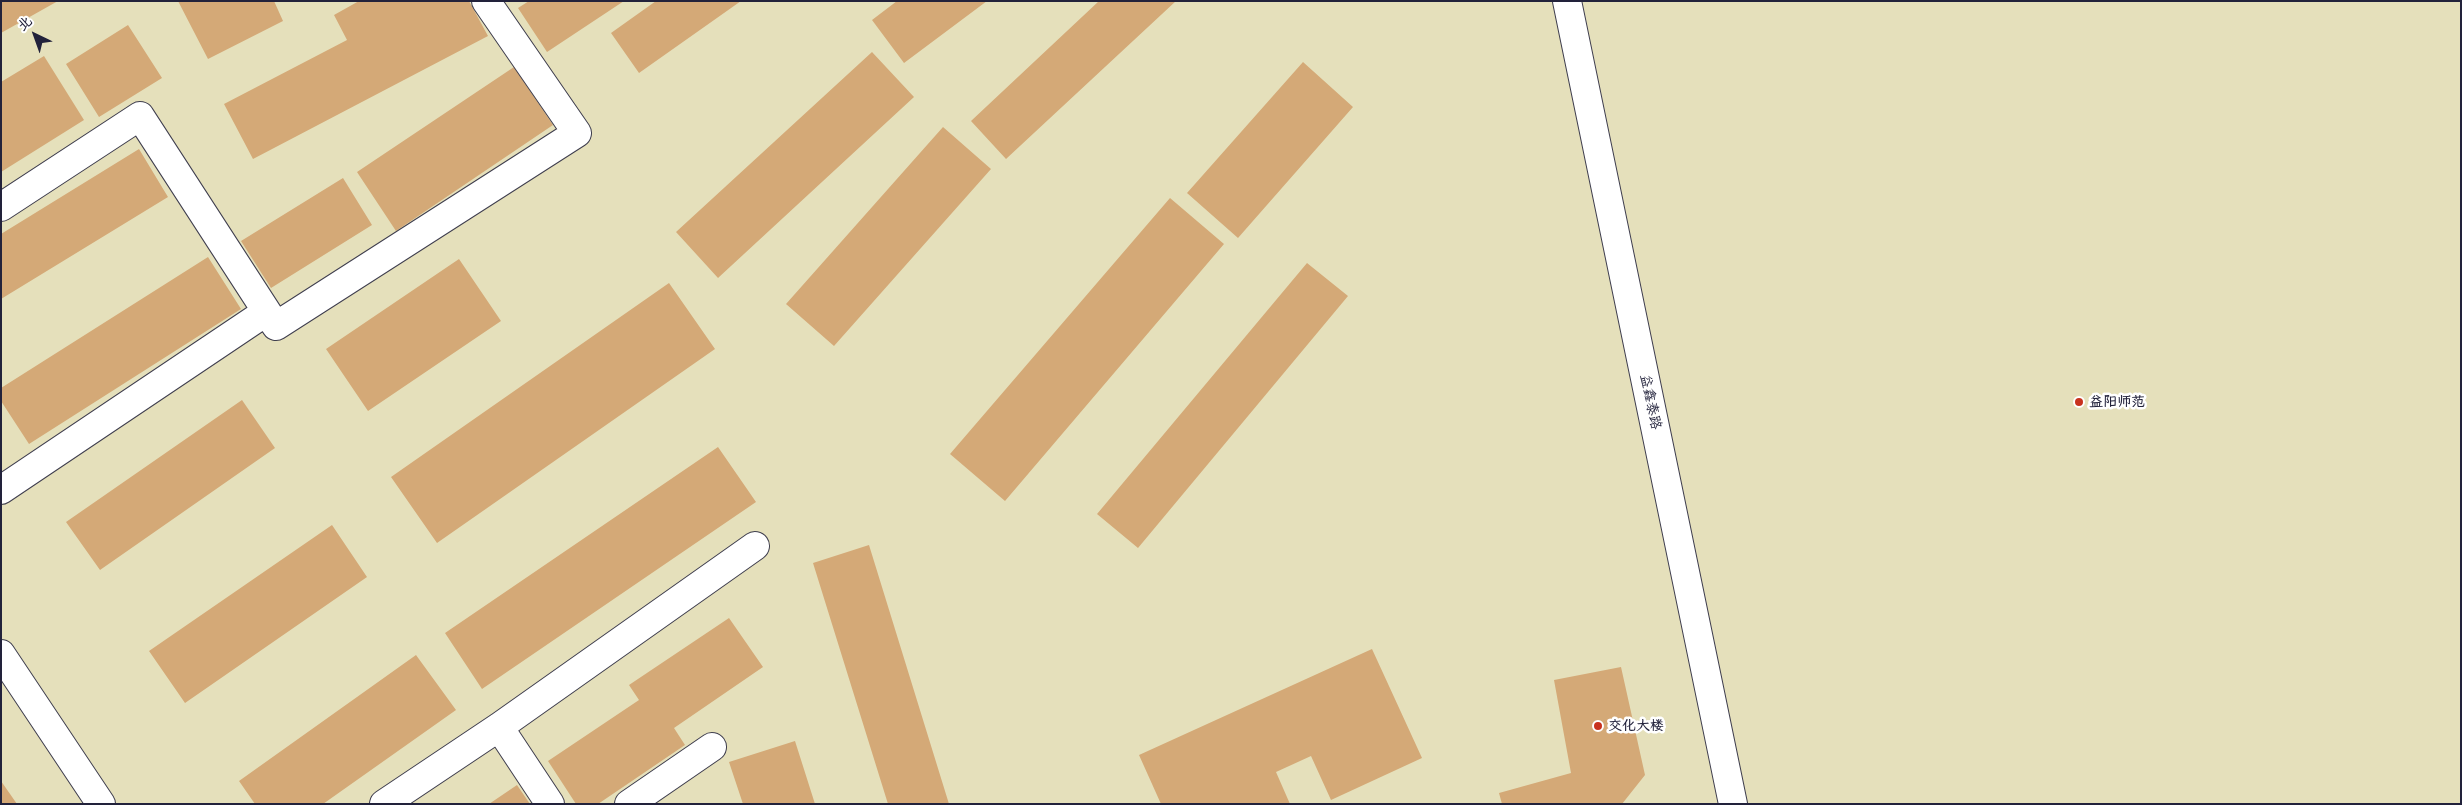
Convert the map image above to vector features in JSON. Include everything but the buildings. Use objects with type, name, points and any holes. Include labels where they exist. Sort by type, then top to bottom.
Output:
[{"type":"street","points":[[1,207],[140,116],[276,326],[577,133],[486,1]]},
{"type":"street","name":"益鑫泰路","points":[[1567,1],[1734,804]]},
{"type":"street","points":[[1,490],[266,312]]},
{"type":"street","points":[[384,804],[499,727],[755,546]]},
{"type":"street","points":[[1,654],[101,804]]},
{"type":"street","points":[[499,727],[550,804]]},
{"type":"street","points":[[629,804],[712,747]]},
{"type":"place","name":"益阳师范","points":[[2079,402]]},
{"type":"place","name":"交化大楼","points":[[1598,726]]}]
